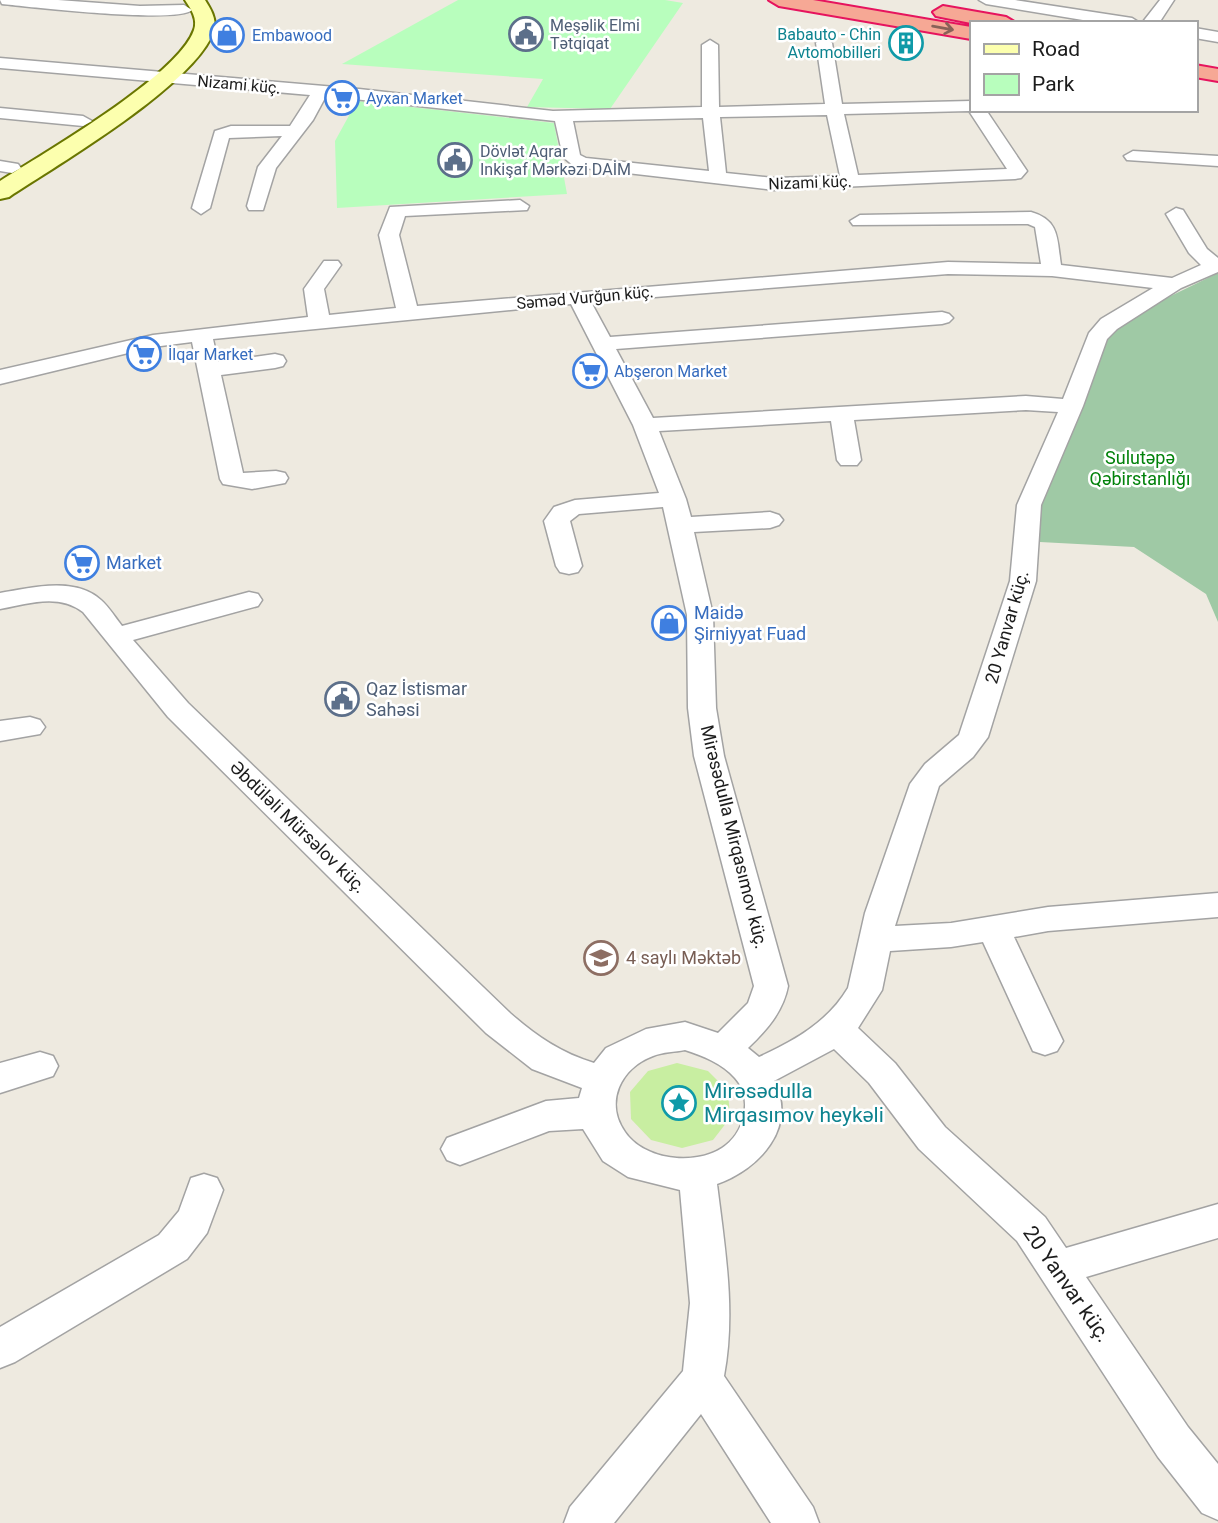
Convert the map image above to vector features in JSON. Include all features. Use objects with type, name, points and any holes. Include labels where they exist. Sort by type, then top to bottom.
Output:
[{"type":"highway","points":[[763,0],[830,9]]},
{"type":"highway","points":[[779,0],[970,33]]},
{"type":"highway","points":[[869,0],[994,21]]},
{"type":"highway","points":[[1197,54],[1218,58]]},
{"type":"highway","points":[[1197,71],[1218,75]]},
{"type":"main road","points":[[4,170],[185,60],[203,33],[204,16],[186,3]]},
{"type":"main road","points":[[0,192],[156,77]]},
{"type":"street","points":[[2,0],[140,11],[186,3]]},
{"type":"street","points":[[1152,21],[1167,0]]},
{"type":"street","points":[[996,1],[1120,21]]},
{"type":"street","points":[[1197,33],[1218,37]]},
{"type":"street","points":[[824,43],[834,109],[850,181]]},
{"type":"street","points":[[710,45],[711,111],[718,170],[716,179]]},
{"type":"street","name":"Nizami küç.","points":[[0,63],[321,91],[563,116],[970,106]]},
{"type":"street","points":[[256,206],[267,167],[321,91]]},
{"type":"street","name":"Nizami küç.","points":[[563,116],[572,157],[588,171],[774,184],[1015,174],[1017,171],[978,112]]},
{"type":"street","points":[[0,113],[83,121]]},
{"type":"street","points":[[201,208],[221,135],[232,131],[295,131]]},
{"type":"street","points":[[1133,156],[1218,161]]},
{"type":"street","points":[[408,313],[389,235],[397,211],[520,206]]},
{"type":"street","points":[[1176,214],[1199,253],[1217,265]]},
{"type":"street","points":[[860,221],[1031,218],[1045,227],[1052,270]]},
{"type":"street","points":[[320,322],[314,289],[331,265]]},
{"type":"street","name":"20 Yanvar küç.","points":[[755,1074],[798,1057],[836,1029],[859,1002],[881,913],[925,784],[934,771],[960,753],[973,737],[1023,581],[1030,505],[1102,330],[1174,284],[1217,265]]},
{"type":"street","name":"Səməd Vurğun küç.","points":[[0,377],[153,341],[201,334],[578,297],[908,270],[982,267],[1052,270],[1174,284]]},
{"type":"street","name":"Mirəsədulla Mirqasımov küç.","points":[[578,297],[645,425],[678,512],[700,615],[702,708],[709,756],[771,986],[765,1008],[725,1048]]},
{"type":"street","points":[[601,344],[942,318]]},
{"type":"street","points":[[201,334],[232,479],[252,482],[276,478]]},
{"type":"street","points":[[208,370],[275,361]]},
{"type":"street","points":[[645,425],[1026,403],[1072,406]]},
{"type":"street","points":[[841,412],[849,460]]},
{"type":"street","points":[[569,566],[557,521],[563,512],[575,507],[770,520]]},
{"type":"street","name":"Əbdüləli Mürsəlov küç.","points":[[0,601],[52,592],[69,594],[92,606],[178,710],[498,1023],[542,1059],[561,1068],[599,1096]]},
{"type":"street","points":[[116,636],[249,600]]},
{"type":"street","points":[[0,731],[30,727]]},
{"type":"street","points":[[875,940],[939,936],[1048,919],[1218,905]]},
{"type":"street","points":[[993,927],[1045,1041]]},
{"type":"street","name":"20 Yanvar küç.","points":[[836,1029],[882,1073],[932,1138],[1031,1229],[1173,1442],[1218,1498]]},
{"type":"street","points":[[685,1036],[706,1040],[725,1048],[755,1074],[765,1109],[761,1127],[751,1143],[737,1157],[719,1167],[697,1173],[674,1174],[652,1169],[631,1160],[615,1147],[603,1131],[599,1096],[619,1057],[644,1042],[685,1036]]},
{"type":"street","points":[[0,1079],[40,1066]]},
{"type":"street","points":[[460,1149],[546,1116],[565,1113],[599,1096]]},
{"type":"street","points":[[586,1523],[702,1380],[708,1359],[711,1311],[697,1173]]},
{"type":"street","points":[[0,1349],[173,1247],[199,1216],[204,1189]]},
{"type":"street","points":[[1059,1268],[1218,1222]]},
{"type":"street","points":[[702,1380],[797,1523]]},
{"type":"green space","points":[[458,0],[665,0],[683,3],[610,109],[527,107],[543,79],[342,64]]},
{"type":"green space","points":[[357,101],[554,123],[567,194],[337,208],[335,141]]},
{"type":"green space","name":"Sulutəpə Qəbirstanlığı","points":[[1218,273],[1218,622],[1206,594],[1134,547],[1040,542],[1037,505],[1106,337],[1148,307]]},
{"type":"green space","points":[[677,1063],[708,1071],[728,1091],[730,1118],[713,1140],[682,1148],[651,1140],[631,1119],[630,1092],[648,1071]]},
{"type":"place","name":"Meşəlik Elmi Tətqiqat","points":[[526,34]]},
{"type":"place","name":"Embawood","points":[[227,35]]},
{"type":"place","name":"Babauto - Chin Avtomobilleri","points":[[906,43]]},
{"type":"place","name":"Ayxan Market","points":[[342,98]]},
{"type":"place","name":"Dövlət Aqrar Inkişaf Mərkəzi DAİM","points":[[455,160]]},
{"type":"place","name":"İlqar Market","points":[[144,354]]},
{"type":"place","name":"Abşeron Market","points":[[590,371]]},
{"type":"place","name":"Market","points":[[82,563]]},
{"type":"place","name":"Maidə Şirniyyat Fuad","points":[[669,623]]},
{"type":"place","name":"Qaz İstismar Sahəsi","points":[[342,699]]},
{"type":"place","name":"4 saylı Məktəb","points":[[601,958]]},
{"type":"place","name":"Mirəsədulla Mirqasımov heykəli","points":[[679,1103]]}]
